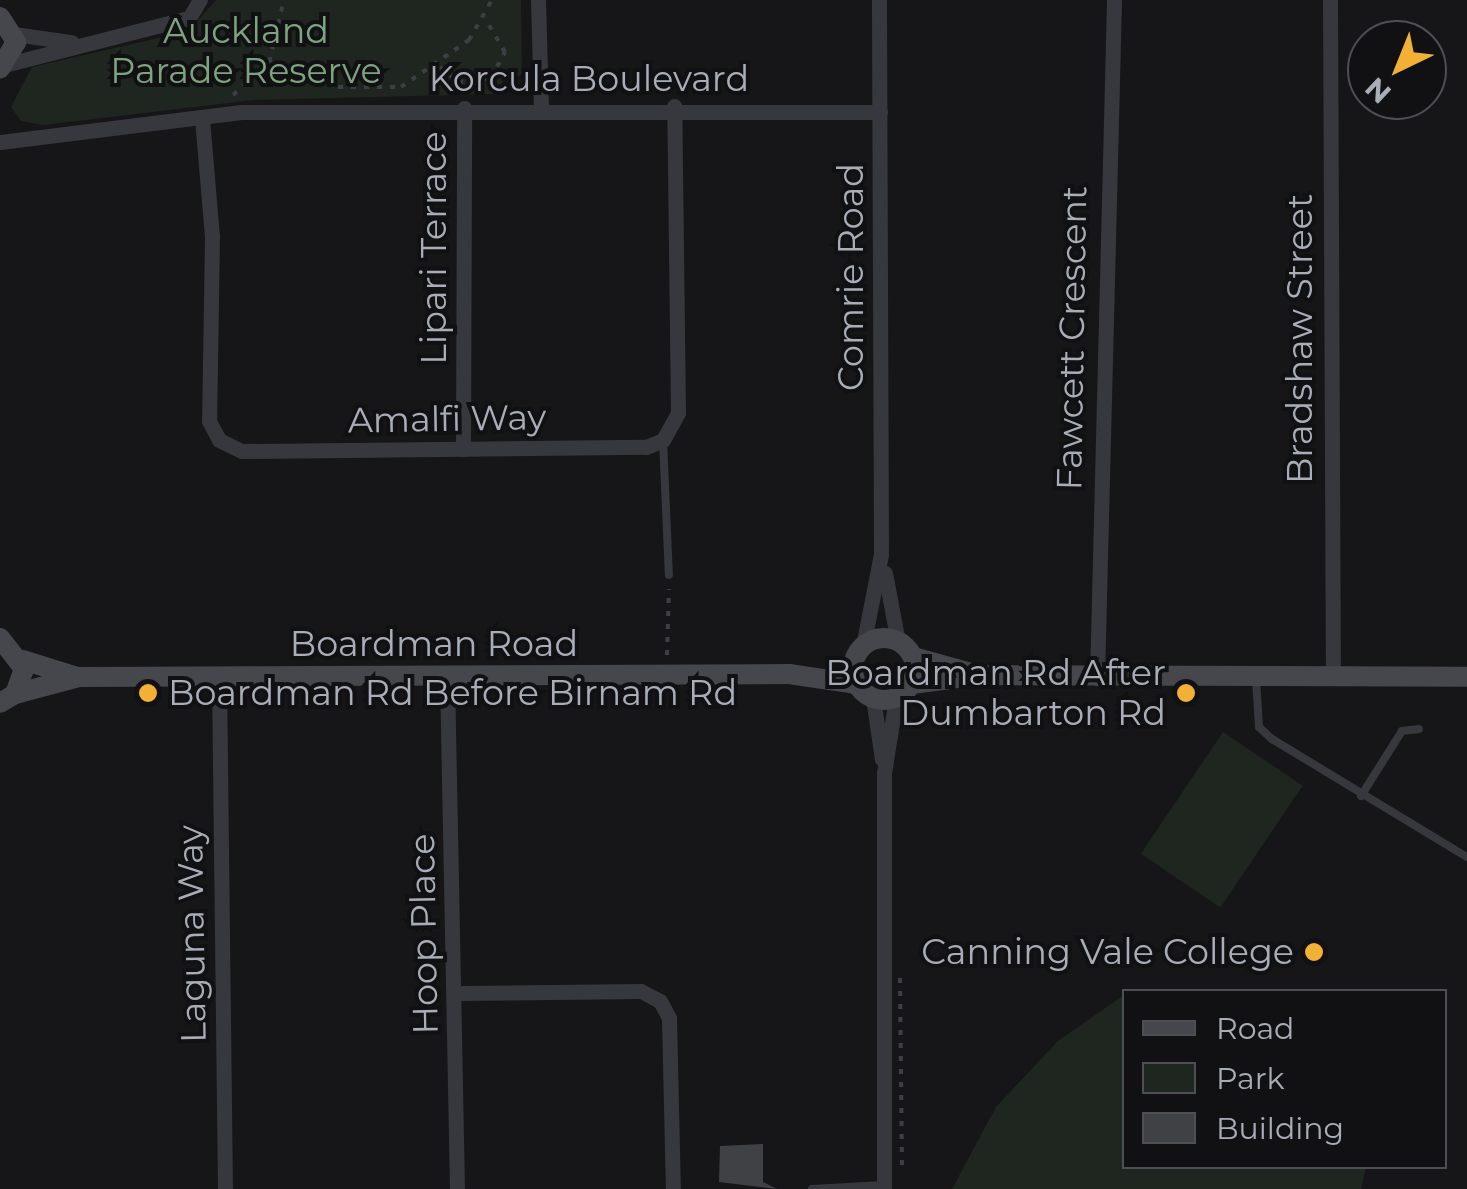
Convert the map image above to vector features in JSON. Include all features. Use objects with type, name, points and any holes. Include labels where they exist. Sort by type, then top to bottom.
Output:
[{"type":"street","points":[[74,42],[4,18],[4,66],[74,42],[189,18],[200,0]]},
{"type":"street","points":[[538,0],[541,107]]},
{"type":"street","name":"Comrie Road","points":[[860,650],[881,554],[879,0]]},
{"type":"street","name":"Fawcett Crescent","points":[[1097,678],[1114,0]]},
{"type":"street","name":"Bradshaw Street","points":[[1330,0],[1333,678]]},
{"type":"street","points":[[663,440],[678,413],[674,106]]},
{"type":"street","name":"Korcula Boulevard","points":[[0,142],[202,118],[464,108],[674,106],[880,112]]},
{"type":"street","name":"Lipari Terrace","points":[[464,108],[464,448]]},
{"type":"street","name":"Amalfi Way","points":[[202,118],[212,236],[210,421],[220,440],[242,452],[663,440]]},
{"type":"street","name":"Comrie Road","points":[[881,554],[906,649]]},
{"type":"street","name":"Boardman Road","points":[[0,637],[23,660],[79,678]]},
{"type":"street","points":[[884,773],[904,691],[906,649]]},
{"type":"street","name":"Boardman Road","points":[[789,674],[860,650],[906,649],[980,675]]},
{"type":"street","points":[[860,650],[884,773],[884,1187]]},
{"type":"street","points":[[0,723],[23,660]]},
{"type":"street","name":"Boardman Road","points":[[7,699],[79,678],[789,674],[865,691],[904,691],[980,675],[1467,677]]},
{"type":"street","name":"Hoop Place","points":[[447,677],[457,993],[457,1189]]},
{"type":"street","name":"Laguna Way","points":[[219,678],[225,1189]]},
{"type":"street","points":[[457,993],[642,990],[660,1001],[669,1018],[673,1189]]},
{"type":"lane","points":[[663,440],[669,575]]},
{"type":"lane","points":[[1256,678],[1259,728],[1361,796],[1467,856]]},
{"type":"lane","points":[[1361,796],[1402,732],[1419,730]]},
{"type":"lane","points":[[1380,766],[1390,772]]},
{"type":"lane","points":[[812,1189],[884,1187]]},
{"type":"path","points":[[221,104],[269,62],[284,0]]},
{"type":"path","points":[[269,62],[338,87],[400,87],[440,67],[485,19],[492,0]]},
{"type":"path","points":[[485,19],[505,52],[488,80],[491,94]]},
{"type":"path","points":[[440,67],[458,82],[488,80]]},
{"type":"path","points":[[667,660],[669,575]]},
{"type":"green space","name":"Auckland Parade Reserve","points":[[216,0],[521,0],[522,74],[493,94],[254,100],[43,125],[21,121],[11,107],[32,67],[189,31]]},
{"type":"green space","points":[[1223,732],[1303,786],[1220,908],[1141,854]]},
{"type":"green space","points":[[1122,996],[1122,1169],[1366,1169],[1361,1189],[952,1189],[996,1107],[1058,1041]]},
{"type":"building","points":[[763,1144],[763,1182],[777,1189],[719,1182],[720,1146]]},
{"type":"place","name":"Boardman Rd Before Birnam Rd","points":[[148,693]]},
{"type":"place","name":"Boardman Rd After Dumbarton Rd","points":[[1186,693]]},
{"type":"place","name":"Canning Vale College","points":[[1314,952]]}]
